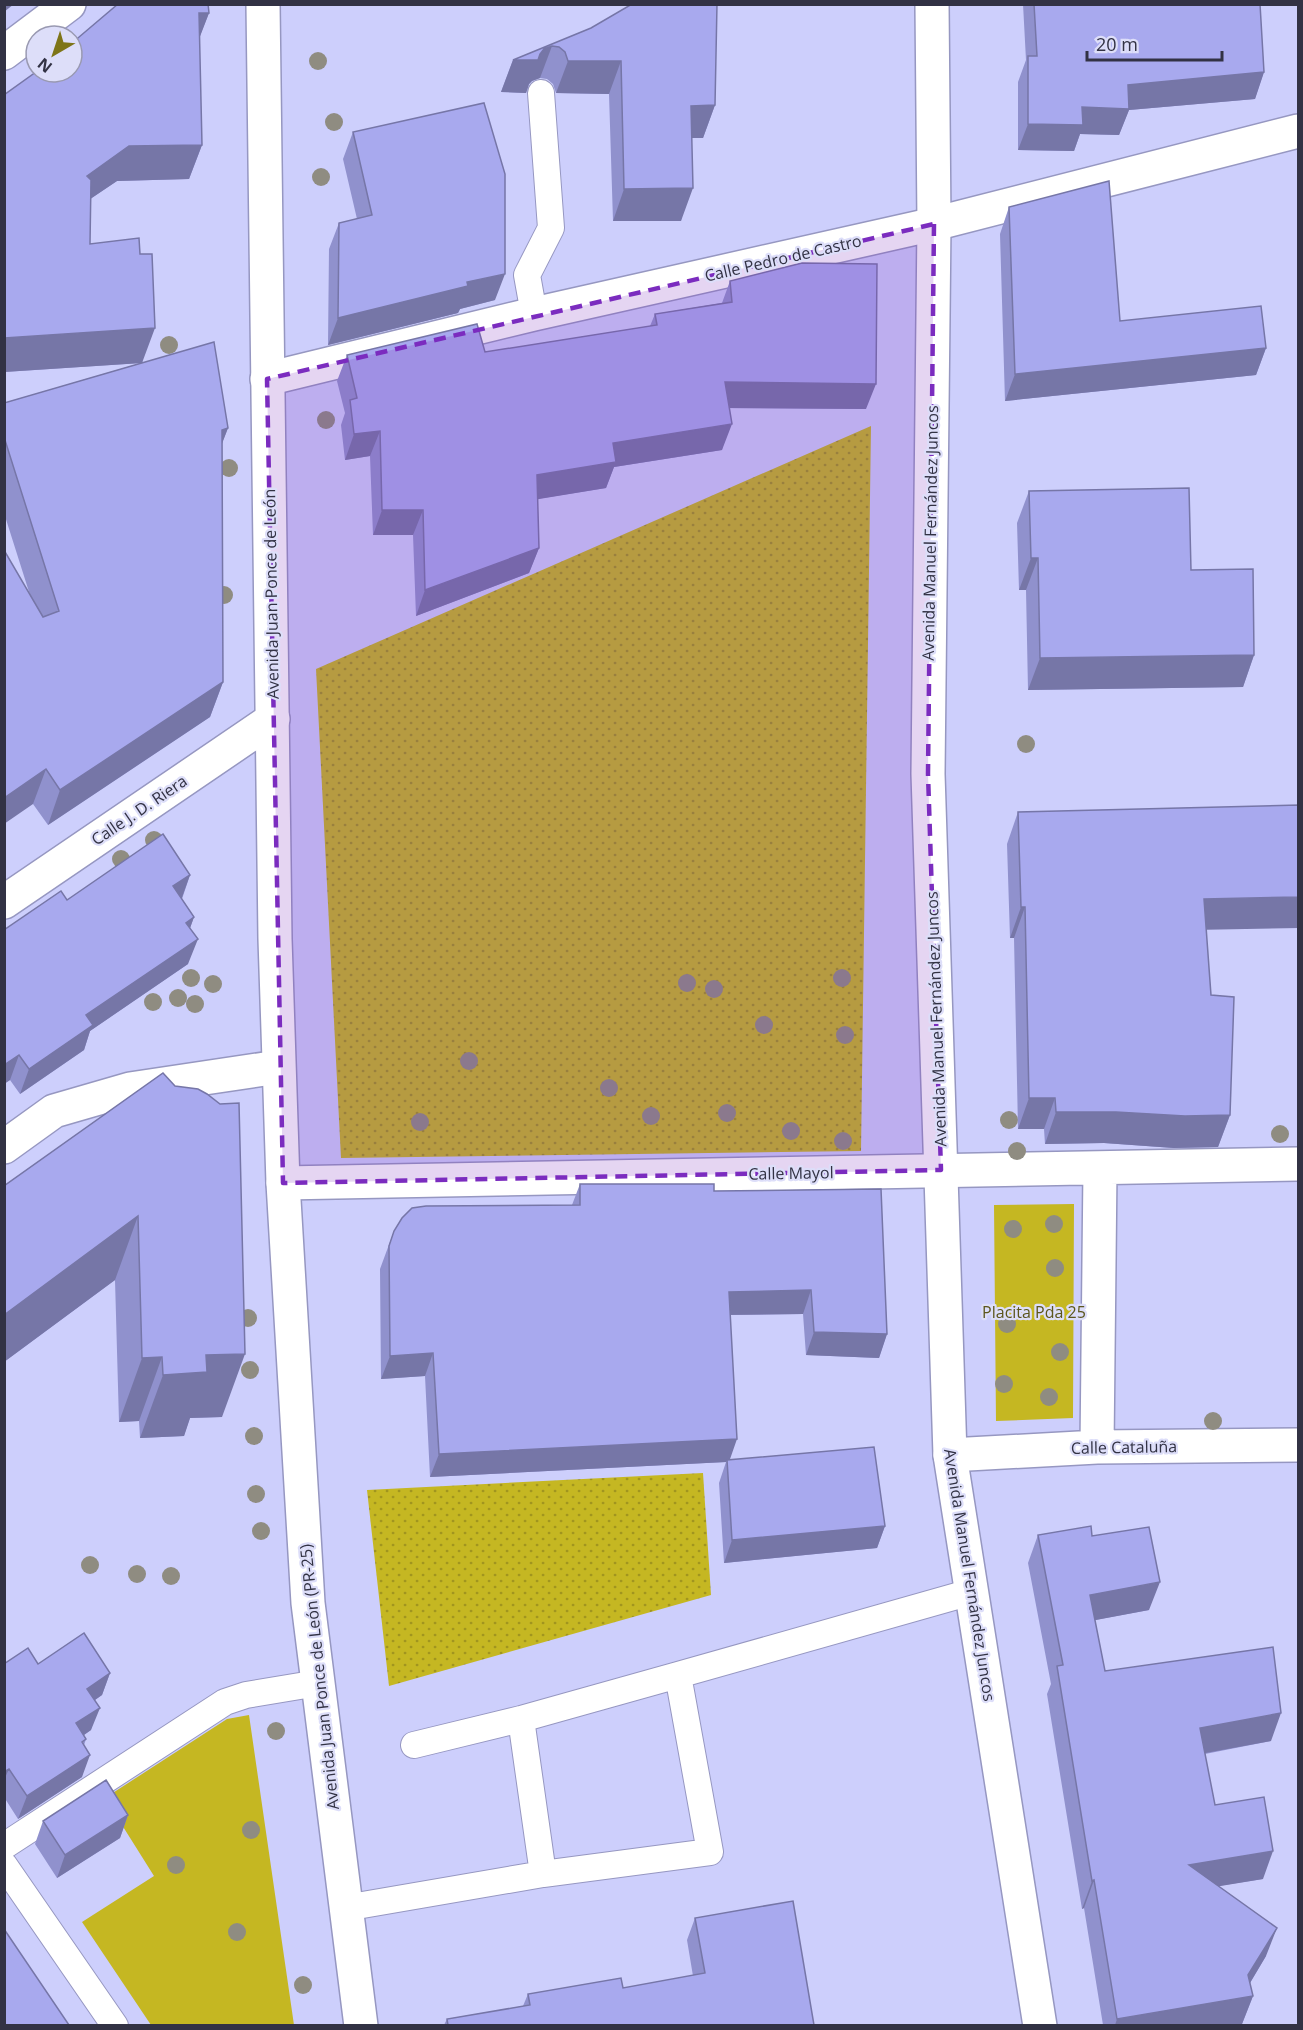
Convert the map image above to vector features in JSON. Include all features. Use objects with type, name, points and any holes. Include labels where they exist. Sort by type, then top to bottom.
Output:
[{"type":"main road","points":[[4,53],[69,4]]},
{"type":"main road","name":"Avenida Juan Ponce de León","points":[[263,4],[278,1067],[284,1183]]},
{"type":"main road","name":"Avenida Manuel Fernández Juncos","points":[[932,4],[934,224],[928,774],[950,1455],[1040,2025]]},
{"type":"main road","name":"Calle Pedro de Castro","points":[[267,379],[534,314],[934,224],[1299,131]]},
{"type":"main road","name":"Calle J. D. Riera","points":[[4,902],[273,719]]},
{"type":"main road","points":[[4,1147],[54,1111],[97,1098],[130,1089],[278,1067]]},
{"type":"main road","name":"Calle Mayol","points":[[284,1183],[1299,1164]]},
{"type":"main road","points":[[1097,1447],[1100,1169]]},
{"type":"main road","name":"Avenida Juan Ponce de León (PR-25)","points":[[284,1183],[308,1603],[361,2025]]},
{"type":"main road","name":"Calle Cataluña","points":[[950,1455],[1097,1447],[1299,1445]]},
{"type":"lane","points":[[534,314],[527,275],[551,228],[541,93]]},
{"type":"lane","points":[[414,1745],[521,1719],[972,1592]]},
{"type":"lane","points":[[345,1908],[543,1875],[710,1852],[678,1675]]},
{"type":"lane","points":[[4,1846],[225,1701],[246,1695],[318,1683]]},
{"type":"lane","points":[[521,1719],[543,1875]]},
{"type":"lane","points":[[4,1865],[115,2025]]},
{"type":"highlighted area","points":[[934,224],[928,774],[941,1170],[283,1183],[267,379]]},
{"type":"green space","points":[[871,426],[861,1151],[341,1158],[316,669]]},
{"type":"green space","name":"Placita Pda 25","points":[[1074,1204],[1073,1418],[996,1421],[994,1205]]},
{"type":"green space","points":[[703,1473],[711,1595],[389,1686],[367,1490]]},
{"type":"green space","points":[[249,1715],[294,2025],[151,2025],[82,1922],[154,1876],[105,1798],[227,1719]]},
{"type":"building","points":[[118,4],[208,4],[209,13],[199,13],[202,145],[129,146],[87,176],[91,180],[90,244],[139,238],[140,254],[152,254],[155,328],[4,338],[4,95],[24,81],[24,84],[84,84],[84,33]]},
{"type":"building","points":[[632,4],[717,4],[715,105],[691,106],[693,188],[624,189],[621,61],[568,61],[565,52],[559,47],[552,46],[544,49],[538,60],[513,60],[591,28]]},
{"type":"building","points":[[1034,4],[1260,4],[1264,72],[1128,85],[1129,109],[1082,107],[1083,125],[1028,124],[1028,56],[1037,56]]},
{"type":"building","points":[[484,103],[505,174],[505,274],[467,282],[468,286],[338,318],[339,223],[372,215],[353,132]]},
{"type":"building","points":[[1109,181],[1120,321],[1261,306],[1266,348],[1015,374],[1009,207]]},
{"type":"building","points":[[802,263],[877,264],[876,384],[725,382],[732,424],[613,443],[616,462],[537,475],[539,548],[425,590],[423,510],[382,510],[380,431],[354,434],[350,400],[357,398],[347,355],[477,324],[485,352],[657,325],[655,314],[732,302],[730,281]]},
{"type":"building","points":[[214,342],[228,428],[222,430],[223,682],[60,790],[46,769],[4,798],[4,550],[43,617],[59,611],[4,437],[4,403]]},
{"type":"building","points":[[1189,488],[1191,570],[1253,569],[1254,655],[1040,658],[1038,558],[1031,558],[1029,491]]},
{"type":"building","points":[[1299,805],[1299,897],[1204,899],[1211,995],[1234,997],[1230,1115],[1056,1112],[1055,1098],[1029,1098],[1025,907],[1021,907],[1018,812]]},
{"type":"building","points":[[163,834],[190,875],[173,886],[194,917],[186,923],[198,939],[86,1015],[93,1025],[29,1069],[19,1055],[4,1065],[4,930],[61,891],[67,900]]},
{"type":"building","points":[[163,1073],[175,1086],[198,1089],[220,1104],[239,1103],[245,1354],[206,1355],[207,1372],[163,1375],[162,1357],[142,1358],[138,1216],[4,1315],[4,1186]]},
{"type":"building","points":[[580,1184],[714,1184],[714,1191],[881,1189],[887,1334],[814,1332],[811,1290],[729,1292],[737,1439],[439,1454],[433,1353],[390,1356],[389,1246],[394,1231],[412,1208],[426,1206],[580,1205]]},
{"type":"building","points":[[874,1447],[885,1526],[732,1540],[727,1460]]},
{"type":"building","points":[[1091,1526],[1092,1536],[1149,1527],[1160,1582],[1090,1595],[1105,1671],[1273,1647],[1281,1713],[1200,1728],[1215,1805],[1264,1797],[1273,1851],[1189,1865],[1277,1928],[1248,1975],[1253,1996],[1117,2019],[1057,1666],[1063,1665],[1038,1535]]},
{"type":"building","points":[[84,1633],[110,1673],[87,1689],[100,1708],[76,1723],[86,1739],[82,1742],[90,1755],[27,1796],[9,1769],[4,1772],[4,1664],[28,1648],[38,1664]]},
{"type":"building","points":[[106,1780],[128,1815],[65,1855],[43,1821]]},
{"type":"building","points":[[793,1901],[814,2025],[448,2025],[447,2019],[530,2005],[528,1994],[621,1978],[623,1988],[705,1973],[695,1918]]},
{"type":"building","points":[[4,1929],[69,2025],[4,2025]]}]
